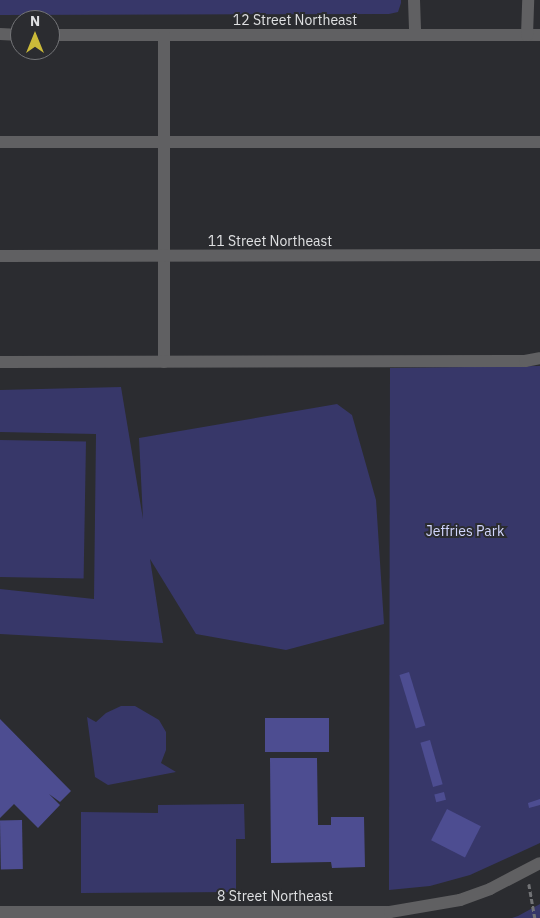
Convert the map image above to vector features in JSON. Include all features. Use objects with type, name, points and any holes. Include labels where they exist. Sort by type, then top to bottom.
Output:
[{"type":"street","points":[[414,0],[415,35]]},
{"type":"street","points":[[528,0],[534,35]]},
{"type":"street","name":"12 Street Northeast","points":[[60,34],[534,35]]},
{"type":"street","points":[[164,35],[164,362]]},
{"type":"street","points":[[0,142],[540,142]]},
{"type":"street","name":"11 Street Northeast","points":[[0,256],[540,255]]},
{"type":"street","points":[[0,362],[540,358]]},
{"type":"street","name":"8 Street Northeast","points":[[0,912],[390,912],[460,900],[540,863]]},
{"type":"path","points":[[523,871],[533,896],[535,918]]},
{"type":"green space","points":[[0,0],[401,0],[398,12],[389,14],[60,15],[60,10],[10,10],[10,15],[0,15]]},
{"type":"green space","name":"Jeffries Park","points":[[540,366],[540,843],[470,875],[430,886],[389,890],[390,368]]},
{"type":"green space","points":[[121,387],[143,519],[139,438],[337,404],[352,415],[376,500],[384,624],[286,650],[196,634],[150,559],[163,643],[0,634],[0,589],[94,599],[96,434],[0,432],[0,390]]},
{"type":"green space","points":[[0,440],[86,442],[84,578],[0,577]]},
{"type":"green space","points":[[121,706],[135,706],[159,720],[166,732],[166,750],[161,763],[176,772],[108,785],[95,777],[87,717],[96,722],[106,713]]},
{"type":"green space","points":[[244,804],[245,839],[236,839],[236,892],[81,893],[81,812],[158,813],[158,805]]},
{"type":"green space","points":[[540,904],[540,918],[512,918],[518,916]]},
{"type":"building","points":[[409,672],[425,726],[416,728],[399,675]]},
{"type":"building","points":[[265,718],[329,718],[329,752],[265,752]]},
{"type":"building","points":[[0,719],[71,791],[60,802],[49,794],[60,805],[38,828],[14,804],[0,818]]},
{"type":"building","points":[[430,740],[443,784],[433,787],[420,743]]},
{"type":"building","points":[[270,758],[317,758],[318,825],[331,825],[331,817],[364,817],[365,867],[332,868],[331,862],[271,863]]},
{"type":"building","points":[[444,792],[446,800],[436,802],[434,794]]},
{"type":"building","points":[[540,799],[540,805],[529,808],[528,803]]},
{"type":"building","points":[[447,809],[481,826],[465,857],[431,840]]},
{"type":"building","points":[[0,820],[22,820],[23,869],[1,869]]}]
